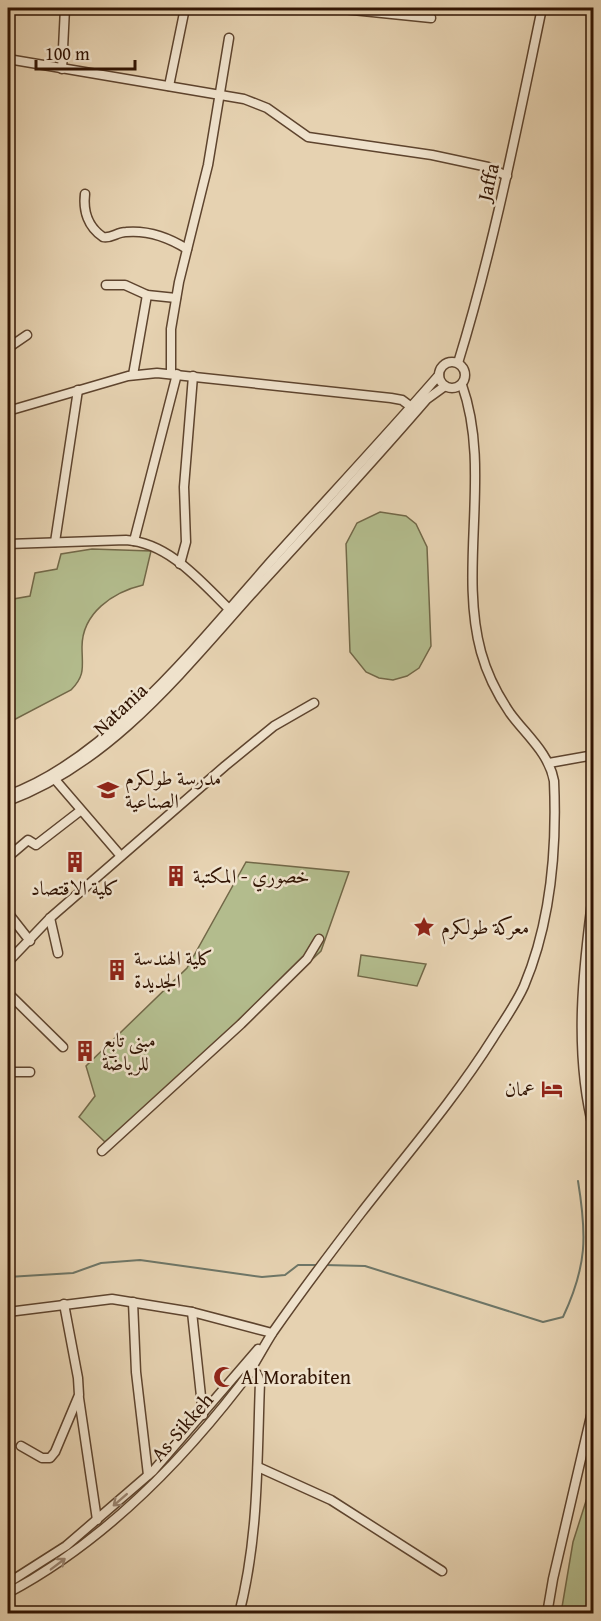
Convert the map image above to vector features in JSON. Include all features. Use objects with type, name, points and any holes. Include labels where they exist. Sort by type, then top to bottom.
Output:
[{"type":"street","points":[[62,69],[65,8]]},
{"type":"street","points":[[169,86],[185,8]]},
{"type":"street","points":[[333,8],[431,18]]},
{"type":"street","name":"Jaffa","points":[[458,363],[477,301],[507,176],[542,8]]},
{"type":"street","points":[[134,541],[174,374],[171,329],[176,298],[208,165],[229,38]]},
{"type":"street","points":[[8,59],[220,94],[261,104],[309,137],[432,155],[488,167],[507,176]]},
{"type":"street","points":[[84,194],[87,217],[94,231],[103,237],[123,232],[147,233],[167,237],[187,249]]},
{"type":"street","points":[[106,285],[125,285],[147,295],[176,298]]},
{"type":"street","points":[[133,375],[147,295]]},
{"type":"street","points":[[8,348],[27,335]]},
{"type":"street","points":[[8,544],[134,541],[158,548],[180,564],[231,612],[414,409],[445,364],[458,363],[466,373],[462,385],[471,410],[475,614],[480,650],[498,695],[549,763],[554,781],[548,903],[537,951],[522,990],[470,1076],[359,1215],[272,1333],[192,1312],[133,1302],[97,1299],[8,1312]]},
{"type":"street","points":[[8,411],[133,375],[174,374],[391,398],[402,400],[414,409]]},
{"type":"street","points":[[439,375],[445,387]]},
{"type":"street","points":[[180,564],[186,542],[184,487],[193,376]]},
{"type":"street","points":[[414,409],[445,387],[454,388],[462,385]]},
{"type":"street","points":[[55,542],[78,390]]},
{"type":"street","name":"Natania","points":[[8,801],[52,776],[124,720],[231,612]]},
{"type":"street","points":[[8,962],[51,918],[120,855],[274,726],[314,703]]},
{"type":"street","points":[[549,763],[594,755]]},
{"type":"street","points":[[52,776],[120,855]]},
{"type":"street","name":"Natania","points":[[8,795],[52,776]]},
{"type":"street","points":[[8,857],[28,840],[36,844],[80,811]]},
{"type":"street","points":[[594,887],[580,1038],[581,1070],[594,1131]]},
{"type":"street","points":[[8,914],[30,941]]},
{"type":"street","points":[[51,918],[57,953]]},
{"type":"street","points":[[102,1151],[241,1024],[307,959],[319,939]]},
{"type":"street","points":[[8,993],[63,1047]]},
{"type":"street","points":[[8,1072],[30,1072]]},
{"type":"street","points":[[133,1302],[136,1372],[148,1473]]},
{"type":"street","points":[[64,1304],[78,1377],[97,1520]]},
{"type":"street","points":[[192,1312],[202,1413]]},
{"type":"street","name":"As-Sikkeh","points":[[8,1593],[51,1569],[73,1553],[170,1468],[193,1444],[249,1371],[272,1333]]},
{"type":"street","name":"As-Sikkeh","points":[[8,1583],[66,1546],[148,1473],[272,1333]]},
{"type":"street","points":[[239,1614],[252,1552],[258,1467],[260,1382],[257,1374],[249,1371]]},
{"type":"street","points":[[21,1446],[42,1458],[50,1458],[55,1452],[79,1395]]},
{"type":"street","points":[[547,1614],[594,1402]]},
{"type":"street","points":[[258,1467],[330,1500],[442,1571]]},
{"type":"green space","points":[[380,512],[406,516],[416,524],[427,547],[431,646],[419,668],[407,676],[393,680],[379,678],[366,672],[350,652],[346,544],[357,523]]},
{"type":"green space","points":[[92,549],[151,551],[143,585],[121,593],[93,614],[83,635],[81,675],[76,685],[71,690],[8,723],[8,600],[30,596],[35,573],[57,569],[61,554]]},
{"type":"green space","points":[[246,862],[349,872],[321,951],[243,1025],[105,1142],[79,1117],[95,1096],[86,1066],[187,968]]},
{"type":"green space","points":[[361,955],[426,964],[417,986],[358,976]]},
{"type":"green space","points":[[593,1479],[593,1613],[561,1613],[573,1542]]},
{"type":"waterway","points":[[325,1265],[365,1266],[543,1322],[563,1317],[577,1282],[583,1250],[583,1218],[578,1181]]},
{"type":"waterway","points":[[8,1277],[73,1273],[101,1263],[140,1260],[262,1277],[285,1275],[298,1265],[319,1265]]},
{"type":"place","name":"مدرسة طولكرم الصناعية","points":[[108,790]]},
{"type":"place","name":"كلية الاقتصاد","points":[[75,862]]},
{"type":"place","name":"خصوري - المكتبة","points":[[176,876]]},
{"type":"place","name":"معركة طولكرم","points":[[424,927]]},
{"type":"place","name":"كلية الهندسة الجديدة","points":[[117,970]]},
{"type":"place","name":"مبنى تابع للرياضة","points":[[85,1051]]},
{"type":"place","name":"عمان","points":[[552,1089]]},
{"type":"place","name":"Al Morabiten","points":[[224,1377]]}]
